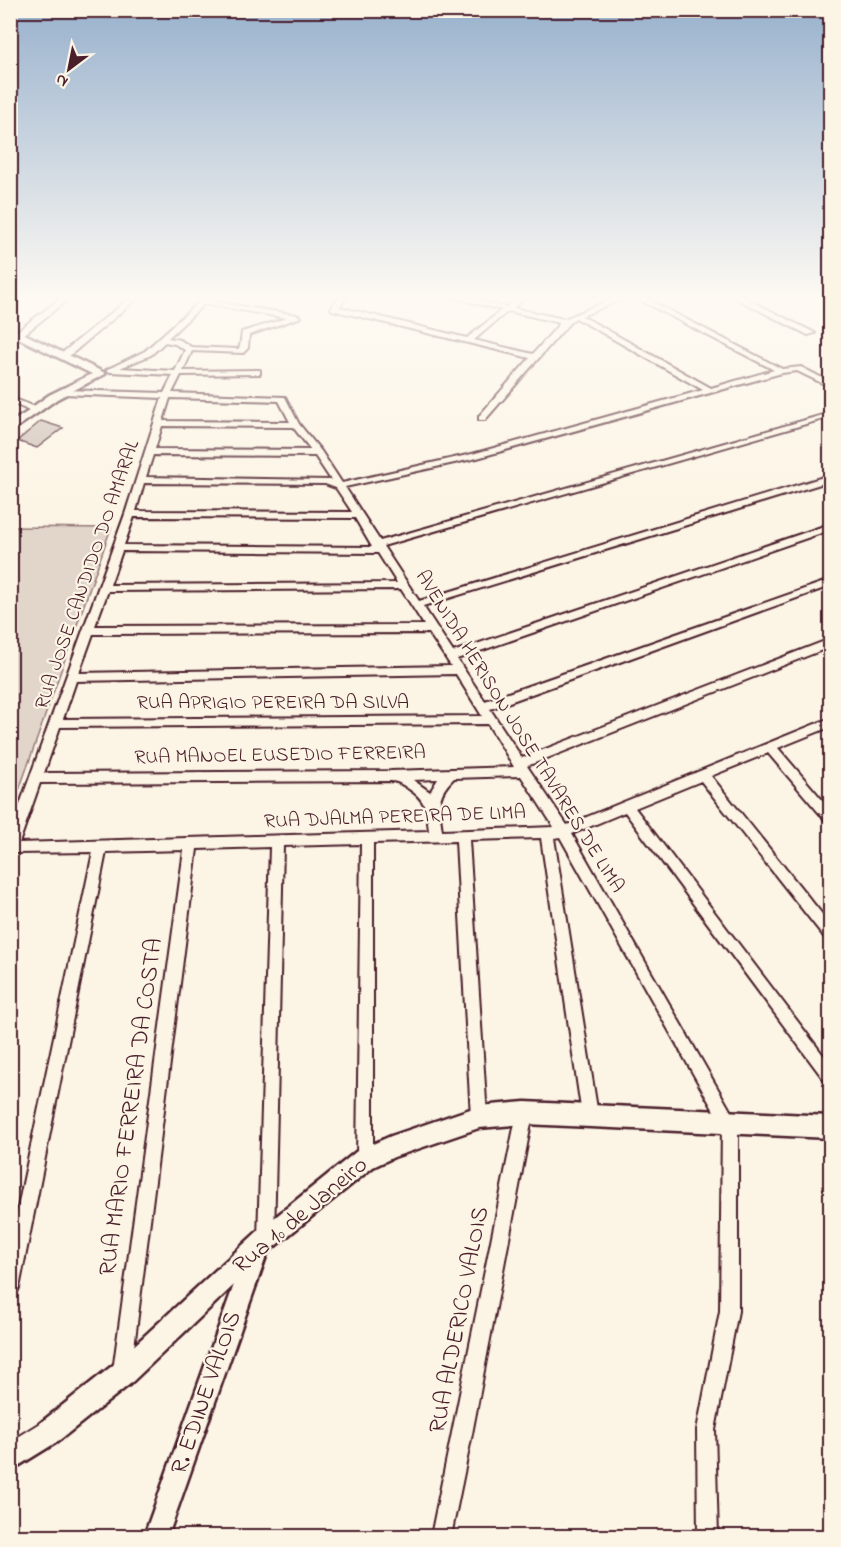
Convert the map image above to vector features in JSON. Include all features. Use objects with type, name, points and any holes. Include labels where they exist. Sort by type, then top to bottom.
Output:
[{"type":"main road","points":[[10,429],[35,410]]},
{"type":"main road","name":"Rua 1º de Janeiro","points":[[10,1458],[48,1433],[121,1375],[262,1244],[365,1159],[391,1147],[479,1117],[525,1113],[831,1127]]},
{"type":"street","points":[[98,369],[105,372],[177,374],[257,372]]},
{"type":"street","points":[[10,399],[35,410],[63,392],[111,369]]},
{"type":"street","name":"RUA JOSE CANDIDO DO AMARAL","points":[[11,849],[130,514],[167,396],[179,369]]},
{"type":"street","points":[[482,418],[524,369]]},
{"type":"street","points":[[672,369],[711,391]]},
{"type":"street","points":[[141,480],[326,481],[339,486],[474,456],[781,371],[796,369]]},
{"type":"street","points":[[798,369],[831,385]]},
{"type":"street","points":[[63,392],[167,396]]},
{"type":"street","name":"AVENIDA HERISON JOSE TAVARES DE LIMA","points":[[167,396],[282,399],[295,424],[318,453],[564,832],[730,1124]]},
{"type":"street","points":[[117,548],[378,548],[831,415]]},
{"type":"street","points":[[160,423],[295,424]]},
{"type":"street","points":[[148,452],[318,453]]},
{"type":"street","points":[[416,605],[831,478]]},
{"type":"street","points":[[130,514],[357,515]]},
{"type":"street","points":[[450,657],[831,527]]},
{"type":"street","points":[[482,707],[831,583]]},
{"type":"street","points":[[104,588],[404,586]]},
{"type":"street","points":[[89,630],[431,629]]},
{"type":"street","name":"RUA MANOEL EUSEDIO FERREIRA","points":[[38,778],[396,776],[521,768],[831,643]]},
{"type":"street","points":[[73,677],[458,670]]},
{"type":"street","name":"RUA APRIGIO PEREIRA DA SILVA","points":[[55,723],[490,720]]},
{"type":"street","name":"RUA DJALMA PEREIRA DE LIMA","points":[[11,849],[564,832],[831,722]]},
{"type":"street","points":[[770,747],[831,817]]},
{"type":"street","points":[[436,836],[433,804],[435,792],[451,774]]},
{"type":"street","points":[[703,775],[831,934]]},
{"type":"street","points":[[396,776],[421,790],[433,804]]},
{"type":"street","points":[[627,806],[831,1076]]},
{"type":"street","points":[[547,833],[590,1115]]},
{"type":"street","points":[[462,835],[479,1117]]},
{"type":"street","points":[[365,1159],[367,838]]},
{"type":"street","points":[[262,1244],[277,840]]},
{"type":"street","name":"RUA MARIO FERREIRA DA COSTA","points":[[121,1375],[191,844]]},
{"type":"street","points":[[10,1288],[101,847]]},
{"type":"street","name":"RUA ALDERICO VALOIS","points":[[441,1536],[525,1113]]},
{"type":"street","points":[[708,1536],[706,1430],[729,1311],[730,1124]]},
{"type":"street","name":"R. EDINE VALOIS","points":[[156,1536],[262,1244]]},
{"type":"shaded area","points":[[10,527],[111,528],[11,813]]},
{"type":"building","points":[[41,421],[63,428],[37,448],[17,441]]}]
